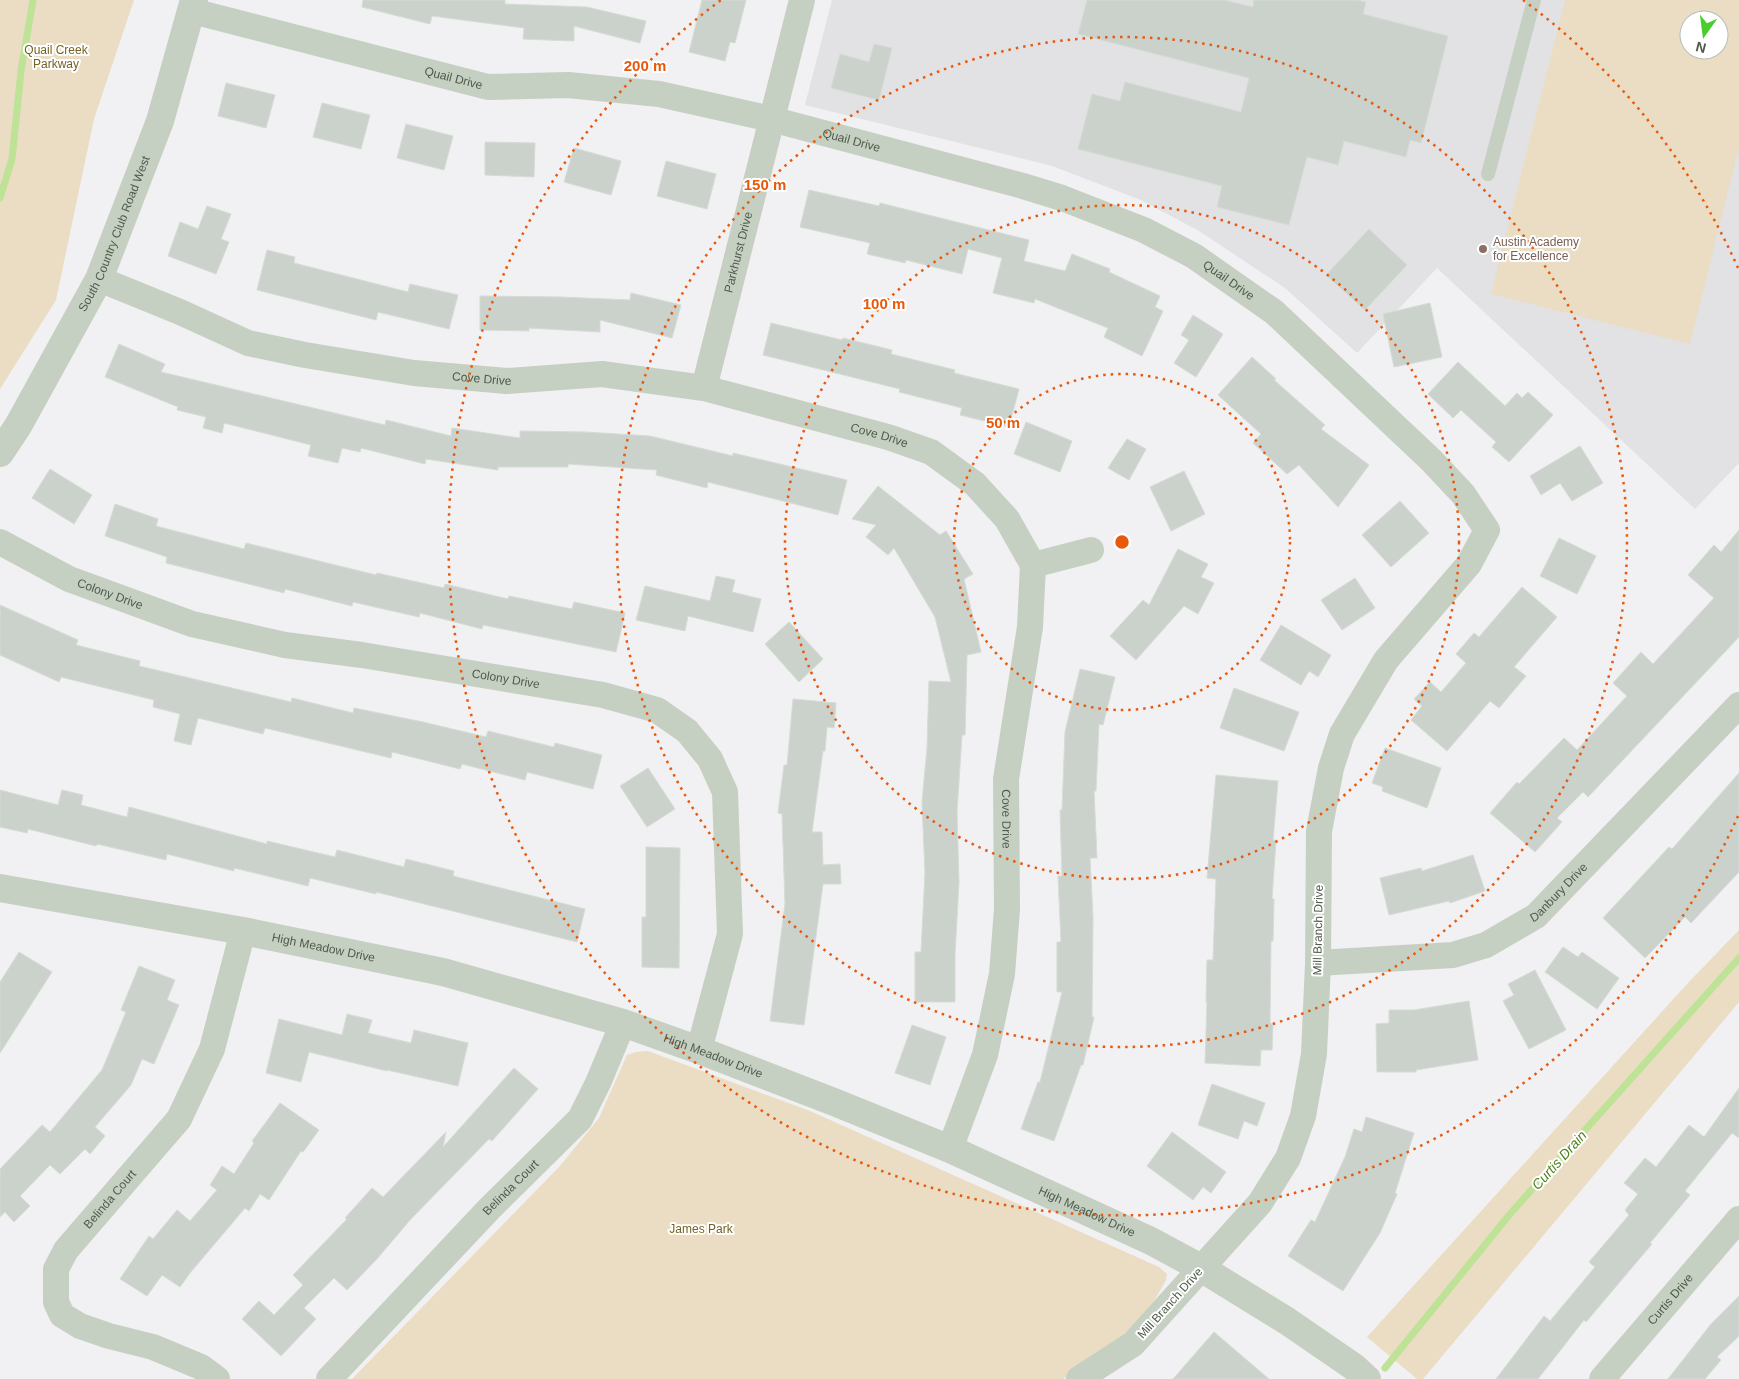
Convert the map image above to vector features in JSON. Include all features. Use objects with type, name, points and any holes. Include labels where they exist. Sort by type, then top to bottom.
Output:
[{"type":"street","name":"Parkhurst Drive","points":[[704,388],[802,0]]},
{"type":"street","name":"Quail Drive","points":[[193,6],[488,87],[568,85],[659,94],[771,119],[1062,198],[1153,234],[1194,256],[1274,312],[1431,460]]},
{"type":"street","name":"South Country Club Road West","points":[[0,453],[18,426],[99,279],[160,121],[193,6]]},
{"type":"street","name":"Cove Drive","points":[[99,279],[180,312],[248,343],[305,355],[414,373],[507,382],[602,374],[704,388],[888,437],[931,452],[982,491],[1007,519],[1034,565],[1030,627],[1006,779],[1007,909],[1002,974],[985,1055],[950,1149]]},
{"type":"street","name":"Mill Branch Drive","points":[[1078,1379],[1133,1344],[1260,1203],[1288,1158],[1303,1116],[1314,1054],[1318,963],[1319,831],[1331,768],[1342,734],[1386,660],[1469,564],[1487,530],[1463,494],[1431,460]]},
{"type":"street","name":"Colony Drive","points":[[0,542],[69,579],[192,624],[285,645],[372,657],[604,695],[657,710],[687,731],[710,760],[725,792],[730,915],[730,934],[699,1050]]},
{"type":"street","points":[[1034,565],[1091,550]]},
{"type":"street","name":"Danbury Drive","points":[[1318,963],[1453,955],[1486,945],[1536,916],[1739,705]]},
{"type":"street","name":"High Meadow Drive","points":[[0,888],[243,931],[443,972],[623,1023],[699,1050],[950,1149],[1151,1241],[1200,1268],[1287,1321],[1354,1367],[1367,1379]]},
{"type":"street","name":"Belinda Court","points":[[217,1379],[201,1367],[153,1346],[109,1336],[80,1326],[62,1315],[56,1302],[56,1269],[66,1250],[179,1119],[212,1049],[243,931]]},
{"type":"street","name":"Belinda Court","points":[[330,1379],[489,1209],[580,1119],[598,1083],[623,1023]]},
{"type":"street","name":"Curtis Drive","points":[[1602,1379],[1739,1219]]},
{"type":"lane","points":[[1488,174],[1534,0]]},
{"type":"shaded area","name":"Austin Academy for Excellence","points":[[832,0],[1739,0],[1739,463],[1695,509],[1437,268],[1357,353],[1285,288],[1199,231],[1141,200],[1052,166],[805,105]]},
{"type":"green space","name":"Quail Creek Parkway","points":[[0,0],[134,0],[94,119],[56,300],[0,389]]},
{"type":"green space","points":[[1565,0],[1739,0],[1739,147],[1690,344],[1491,294]]},
{"type":"green space","points":[[1739,930],[1739,1002],[1423,1379],[1417,1379],[1367,1337],[1687,984]]},
{"type":"green space","name":"James Park","points":[[648,1051],[810,1111],[1159,1267],[1167,1274],[1166,1280],[1144,1319],[1111,1348],[1063,1379],[352,1379],[560,1166],[599,1118],[627,1055]]},
{"type":"building","points":[[363,0],[505,0],[505,4],[587,7],[646,21],[640,43],[574,26],[574,41],[523,39],[524,28],[432,16],[430,24],[362,7]]},
{"type":"building","points":[[702,0],[746,0],[735,43],[730,42],[725,61],[689,52]]},
{"type":"building","points":[[1087,0],[1224,0],[1253,7],[1254,0],[1357,0],[1366,2],[1363,14],[1448,36],[1421,143],[1410,140],[1406,157],[1344,141],[1338,165],[1307,157],[1289,225],[1217,207],[1222,186],[1078,149],[1092,94],[1120,101],[1125,82],[1241,112],[1249,78],[1078,34]]},
{"type":"building","points":[[874,44],[892,48],[879,100],[831,88],[840,54],[869,62]]},
{"type":"building","points":[[226,83],[275,95],[266,128],[218,116]]},
{"type":"building","points":[[322,103],[370,115],[361,149],[313,137]]},
{"type":"building","points":[[406,124],[453,136],[444,170],[397,158]]},
{"type":"building","points":[[485,142],[535,143],[534,177],[485,175]]},
{"type":"building","points":[[574,148],[621,161],[611,195],[564,182]]},
{"type":"building","points":[[666,161],[716,174],[707,209],[657,196]]},
{"type":"building","points":[[809,190],[879,206],[880,203],[1029,240],[1024,261],[1065,271],[1072,254],[1110,269],[1109,272],[1160,296],[1155,307],[1163,311],[1142,356],[1104,337],[1108,328],[1035,299],[1034,303],[993,293],[1002,258],[968,249],[962,274],[906,260],[905,263],[867,254],[870,243],[800,227]]},
{"type":"building","points":[[207,206],[231,214],[221,239],[229,242],[216,274],[168,256],[180,222],[198,229]]},
{"type":"building","points":[[1369,229],[1407,265],[1365,310],[1326,275]]},
{"type":"building","points":[[267,250],[295,257],[294,263],[408,292],[410,284],[458,295],[449,329],[378,312],[376,320],[257,290]]},
{"type":"building","points":[[631,293],[681,305],[672,338],[600,320],[600,332],[529,328],[529,331],[480,330],[480,296],[630,300]]},
{"type":"building","points":[[1430,303],[1442,357],[1394,367],[1383,314]]},
{"type":"building","points":[[1193,315],[1223,334],[1196,377],[1174,363],[1189,340],[1181,335]]},
{"type":"building","points":[[771,323],[892,350],[891,354],[955,370],[954,373],[1019,389],[1009,427],[960,415],[962,408],[899,392],[900,389],[763,355]]},
{"type":"building","points":[[119,344],[165,364],[161,372],[385,425],[386,420],[451,436],[452,428],[520,438],[520,431],[650,436],[733,456],[733,453],[847,480],[838,515],[708,482],[707,488],[656,475],[657,470],[568,464],[568,467],[498,467],[498,470],[426,459],[425,464],[361,448],[360,452],[342,448],[338,463],[308,456],[311,445],[224,423],[222,433],[203,428],[206,417],[177,410],[178,407],[105,377]]},
{"type":"building","points":[[1252,357],[1276,379],[1274,380],[1325,425],[1321,429],[1369,465],[1338,507],[1299,465],[1287,474],[1253,443],[1261,434],[1218,395]]},
{"type":"building","points":[[1458,362],[1505,406],[1517,393],[1522,398],[1528,392],[1553,415],[1509,462],[1492,447],[1496,442],[1461,410],[1453,418],[1428,394]]},
{"type":"building","points":[[1026,422],[1072,441],[1060,472],[1014,454]]},
{"type":"building","points":[[1127,439],[1146,449],[1129,480],[1108,468]]},
{"type":"building","points":[[1580,446],[1603,483],[1572,501],[1560,483],[1541,495],[1530,476]]},
{"type":"building","points":[[50,469],[92,495],[74,524],[32,498]]},
{"type":"building","points":[[1184,471],[1205,514],[1171,531],[1150,487]]},
{"type":"building","points":[[878,486],[940,535],[946,531],[973,574],[964,579],[981,652],[967,655],[965,735],[962,735],[957,812],[959,882],[955,954],[955,1002],[915,1002],[915,952],[921,952],[925,873],[922,802],[927,748],[929,681],[951,682],[935,617],[894,548],[888,555],[866,537],[876,525],[852,519]]},
{"type":"building","points":[[1400,501],[1429,533],[1391,567],[1362,535]]},
{"type":"building","points":[[115,504],[158,519],[156,526],[244,549],[246,543],[376,575],[377,573],[444,588],[445,584],[508,599],[509,596],[572,609],[574,602],[625,613],[616,652],[483,625],[482,629],[420,613],[419,617],[353,602],[352,606],[285,589],[284,593],[166,563],[167,557],[105,536]]},
{"type":"building","points":[[1739,530],[1739,637],[1588,797],[1583,792],[1557,818],[1562,822],[1535,852],[1490,813],[1517,782],[1519,784],[1564,738],[1577,750],[1627,696],[1613,683],[1641,652],[1653,664],[1714,598],[1688,575],[1714,545],[1721,552]]},
{"type":"building","points":[[1559,538],[1596,556],[1577,594],[1540,576]]},
{"type":"building","points":[[1178,549],[1208,564],[1201,577],[1214,583],[1198,614],[1184,606],[1136,660],[1110,636],[1143,600],[1149,605]]},
{"type":"building","points":[[716,576],[735,580],[732,592],[761,599],[753,632],[688,616],[685,631],[636,620],[645,586],[710,601]]},
{"type":"building","points":[[1355,578],[1375,608],[1342,630],[1321,600]]},
{"type":"building","points":[[1522,587],[1557,617],[1514,667],[1526,676],[1499,708],[1490,701],[1447,751],[1411,720],[1422,706],[1414,699],[1430,682],[1441,692],[1466,663],[1456,654],[1474,633],[1479,637]]},
{"type":"building","points":[[0,605],[78,640],[76,645],[140,661],[139,666],[291,702],[292,698],[353,713],[354,708],[486,737],[488,731],[554,747],[555,743],[602,755],[593,789],[527,772],[525,780],[462,764],[460,769],[392,752],[391,758],[265,728],[263,734],[198,718],[191,745],[174,741],[180,714],[153,707],[154,700],[61,677],[59,682],[0,655]]},
{"type":"building","points":[[789,622],[823,659],[799,682],[765,644]]},
{"type":"building","points":[[1281,625],[1331,655],[1318,677],[1309,671],[1301,685],[1260,660]]},
{"type":"building","points":[[1080,669],[1115,677],[1103,725],[1099,724],[1096,791],[1094,791],[1097,858],[1090,858],[1093,917],[1092,1017],[1094,1017],[1083,1065],[1081,1065],[1054,1141],[1021,1129],[1038,1082],[1040,1082],[1062,992],[1057,992],[1057,942],[1061,942],[1058,876],[1062,876],[1060,810],[1062,810],[1065,732]]},
{"type":"building","points":[[1234,688],[1299,712],[1284,751],[1220,728]]},
{"type":"building","points":[[793,699],[836,703],[834,728],[827,727],[812,832],[822,832],[823,865],[840,864],[841,884],[823,884],[804,1025],[770,1021],[785,904],[782,814],[778,813],[784,765],[787,765]]},
{"type":"building","points":[[1385,748],[1441,768],[1427,808],[1382,791],[1383,787],[1372,783]]},
{"type":"building","points":[[648,768],[675,809],[647,827],[620,786]]},
{"type":"building","points":[[1739,773],[1739,872],[1691,923],[1685,917],[1645,958],[1603,918],[1669,847],[1672,849]]},
{"type":"building","points":[[1216,775],[1278,781],[1273,840],[1276,840],[1272,899],[1274,899],[1273,941],[1271,941],[1270,1023],[1273,1024],[1272,1050],[1261,1050],[1260,1066],[1205,1063],[1207,960],[1213,960],[1216,879],[1207,878]]},
{"type":"building","points":[[0,790],[58,805],[62,790],[83,795],[81,805],[127,817],[129,807],[267,844],[267,841],[335,857],[337,850],[404,867],[406,859],[454,871],[453,876],[585,909],[577,942],[376,892],[376,894],[310,878],[308,886],[234,868],[234,871],[167,854],[166,860],[97,844],[96,846],[28,829],[27,833],[0,827]]},
{"type":"building","points":[[646,847],[680,848],[679,968],[642,967],[642,917],[646,917]]},
{"type":"building","points":[[1473,855],[1485,891],[1450,903],[1449,901],[1389,915],[1380,878],[1421,868],[1422,871]]},
{"type":"building","points":[[1563,947],[1578,957],[1582,952],[1619,978],[1597,1009],[1545,972]]},
{"type":"building","points":[[19,952],[52,972],[0,1053],[0,982]]},
{"type":"building","points":[[139,966],[175,980],[167,1000],[179,1005],[154,1064],[142,1059],[131,1085],[95,1127],[105,1136],[90,1154],[85,1149],[60,1174],[50,1165],[20,1196],[30,1206],[14,1222],[5,1212],[0,1217],[0,1169],[42,1125],[50,1132],[102,1070],[126,1012],[121,1010]]},
{"type":"building","points":[[1535,970],[1566,1030],[1529,1049],[1503,1001],[1514,995],[1508,984]]},
{"type":"building","points":[[1469,1001],[1478,1060],[1416,1070],[1416,1072],[1377,1072],[1376,1024],[1389,1023],[1389,1010],[1414,1010]]},
{"type":"building","points":[[347,1014],[372,1020],[368,1033],[411,1043],[414,1030],[468,1043],[458,1086],[309,1052],[301,1082],[266,1073],[279,1019],[342,1035]]},
{"type":"building","points":[[912,1025],[946,1037],[930,1085],[895,1073]]},
{"type":"building","points":[[514,1068],[538,1089],[492,1141],[489,1139],[410,1220],[377,1259],[347,1290],[334,1278],[304,1308],[316,1319],[281,1356],[242,1319],[259,1301],[274,1315],[303,1285],[293,1275],[347,1219],[345,1218],[372,1188],[383,1197],[446,1132],[443,1147]]},
{"type":"building","points":[[1212,1084],[1265,1103],[1257,1126],[1244,1121],[1238,1139],[1198,1125]]},
{"type":"building","points":[[1739,1088],[1739,1138],[1732,1133],[1685,1191],[1690,1195],[1650,1243],[1652,1244],[1586,1322],[1584,1320],[1538,1379],[1496,1379],[1544,1316],[1550,1321],[1595,1267],[1589,1262],[1629,1215],[1625,1210],[1638,1194],[1624,1183],[1645,1158],[1656,1167],[1689,1125],[1704,1137]]},
{"type":"building","points":[[280,1103],[319,1130],[303,1152],[301,1151],[269,1200],[260,1194],[249,1211],[245,1208],[180,1287],[162,1275],[147,1296],[120,1279],[149,1236],[153,1239],[177,1210],[190,1221],[217,1190],[210,1185],[222,1166],[234,1174],[254,1143],[252,1141]]},
{"type":"building","points":[[1366,1117],[1414,1133],[1395,1193],[1397,1194],[1380,1233],[1343,1291],[1288,1256],[1311,1220],[1315,1222],[1345,1157],[1354,1129],[1362,1132]]},
{"type":"building","points":[[1172,1132],[1226,1172],[1211,1193],[1203,1187],[1193,1200],[1147,1166]]},
{"type":"building","points":[[1739,1296],[1739,1336],[1717,1357],[1721,1360],[1705,1379],[1668,1379],[1711,1324]]},
{"type":"building","points":[[1214,1332],[1269,1379],[1173,1379]]},
{"type":"waterway","points":[[0,198],[12,159],[21,71],[33,0]]},
{"type":"waterway","name":"Curtis Drain","points":[[1385,1368],[1510,1214],[1739,958]]},
{"type":"place","name":"Austin Academy for Excellence","points":[[1483,249]]}]
